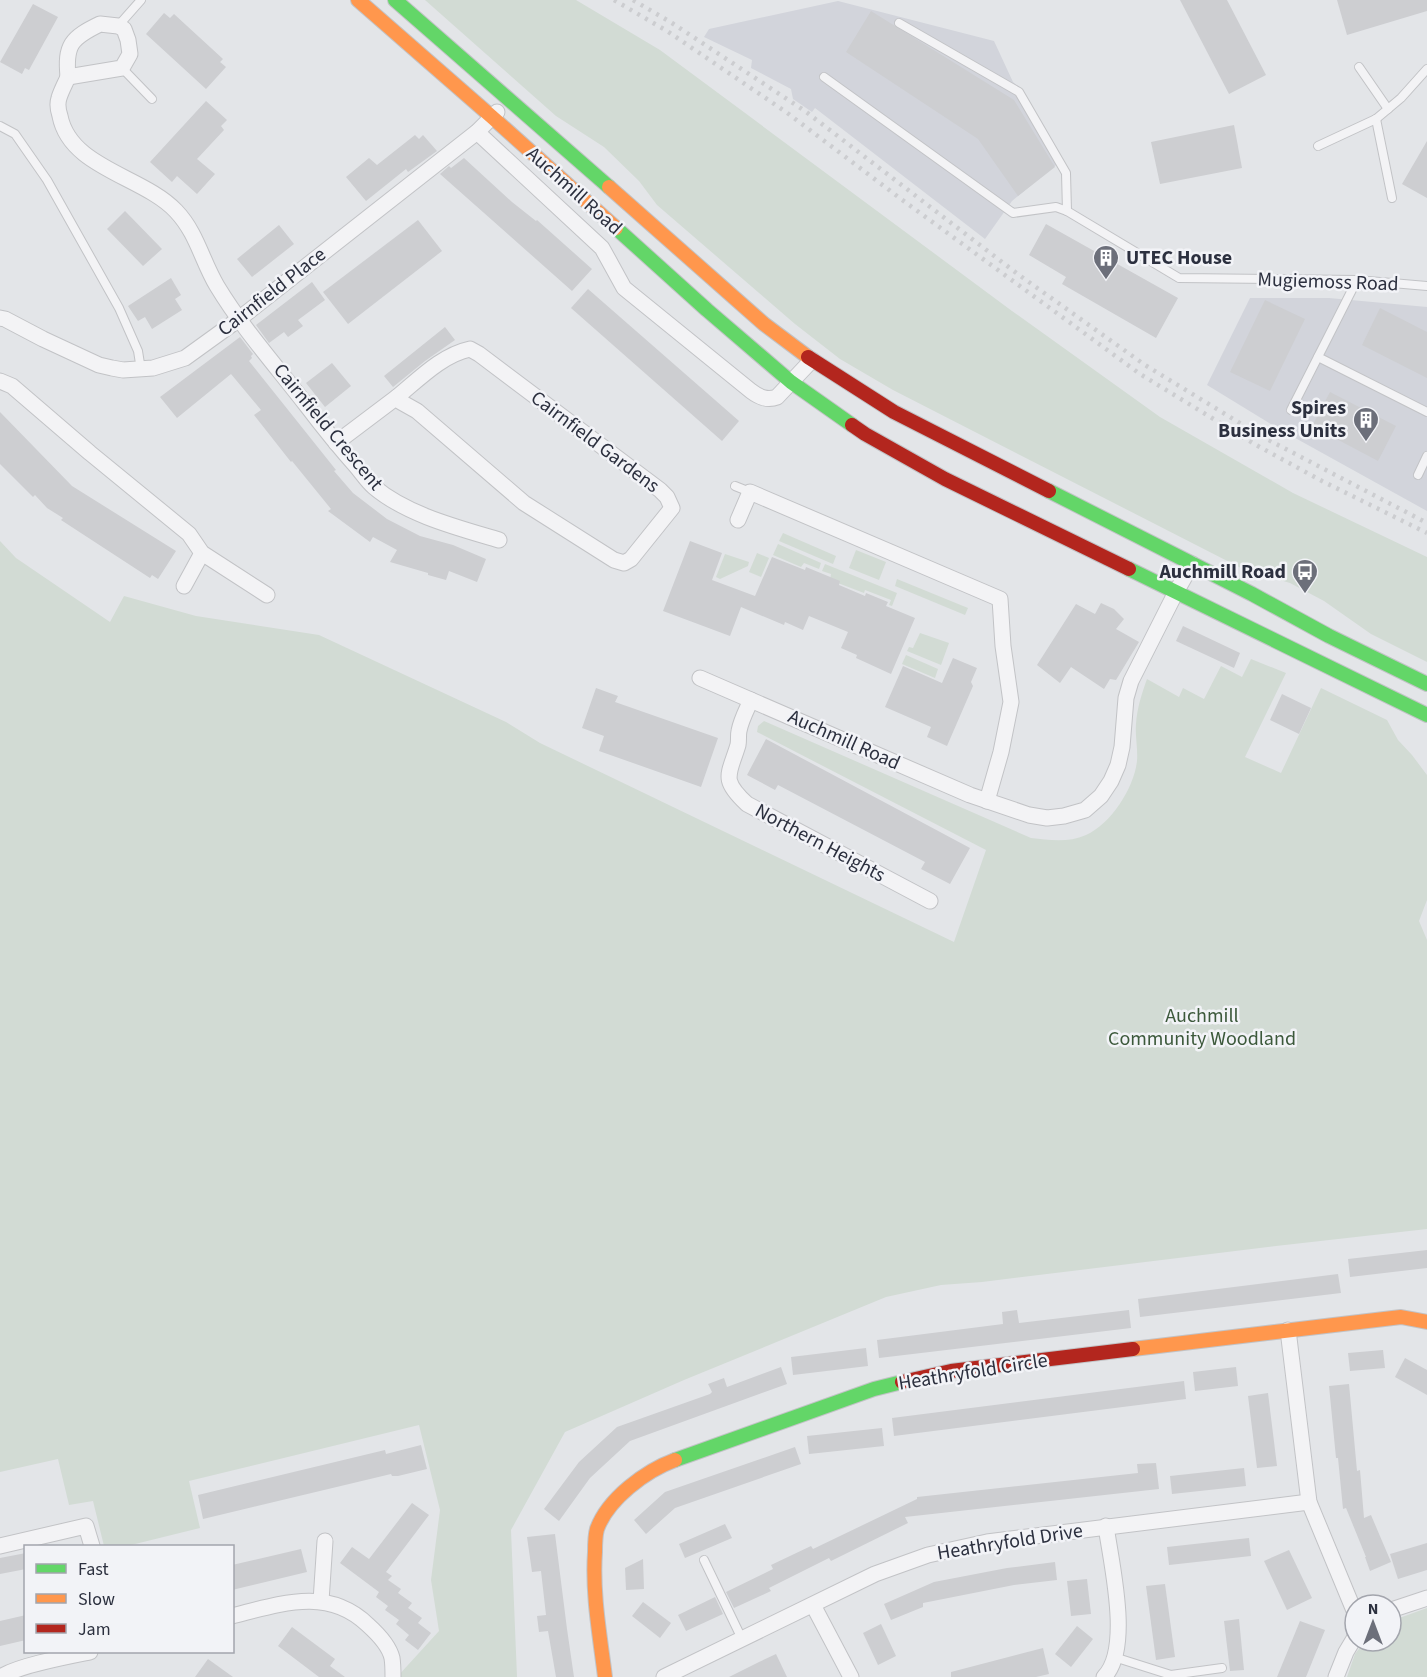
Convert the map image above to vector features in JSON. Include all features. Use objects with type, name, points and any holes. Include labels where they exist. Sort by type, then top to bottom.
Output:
[{"type":"main road","name":"Auchmill Road","points":[[358,0],[791,382],[865,434],[974,494],[1427,714]]},
{"type":"main road","name":"Auchmill Road","points":[[395,0],[510,99],[728,294],[812,360],[894,412],[1427,684]]},
{"type":"main road","name":"Heathryfold Circle","points":[[605,1677],[593,1570],[597,1530],[617,1500],[640,1478],[669,1462],[874,1389],[951,1371],[1401,1317],[1427,1322]]},
{"type":"street","points":[[100,24],[118,26],[124,29],[130,54],[122,68],[69,77],[67,59],[70,45],[82,32],[100,24]]},
{"type":"street","name":"Cairnfield Crescent","points":[[69,77],[59,97],[58,107],[61,123],[74,146],[154,194],[174,209],[190,227],[208,270],[239,319],[336,443],[374,486],[394,501],[420,514],[499,540]]},
{"type":"street","name":"Cairnfield Place","points":[[0,318],[99,365],[123,370],[141,370],[160,367],[185,358],[239,319],[477,132],[510,99]]},
{"type":"street","name":"Auchmill Road","points":[[477,132],[602,248],[624,288],[745,387],[762,398],[773,399],[812,360]]},
{"type":"street","name":"Cairnfield Gardens","points":[[336,443],[444,360],[453,354],[470,350],[479,354],[660,490],[668,497],[672,508],[631,559],[624,563],[614,560],[524,504],[417,411],[401,402],[397,397]]},
{"type":"street","points":[[0,381],[12,386],[189,534],[202,554],[267,595]]},
{"type":"street","points":[[738,520],[750,492],[1000,599],[1003,646],[1011,702],[1001,752],[987,801]]},
{"type":"street","points":[[184,586],[202,554]]},
{"type":"street","name":"Auchmill Road","points":[[700,678],[987,801],[1029,815],[1047,818],[1064,816],[1085,810],[1101,796],[1111,781],[1122,747],[1126,698],[1131,681],[1192,564]]},
{"type":"street","name":"Northern Heights","points":[[751,700],[739,730],[738,744],[728,772],[729,780],[737,795],[747,804],[930,902]]},
{"type":"street","points":[[1288,1330],[1309,1502],[1347,1593]]},
{"type":"street","name":"Heathryfold Drive","points":[[664,1677],[875,1574],[928,1555],[987,1542],[1309,1502]]},
{"type":"street","points":[[0,1546],[86,1526],[92,1545]]},
{"type":"street","points":[[1104,1677],[1109,1672],[1118,1645],[1119,1617],[1106,1526]]},
{"type":"street","points":[[321,1601],[325,1541]]},
{"type":"street","points":[[1403,1606],[1427,1598]]},
{"type":"street","points":[[234,1616],[286,1603],[321,1601],[341,1606],[362,1618],[381,1636],[392,1658],[393,1677]]},
{"type":"street","points":[[813,1605],[851,1677]]},
{"type":"street","points":[[2,1677],[23,1668],[86,1653]]},
{"type":"street","points":[[1336,1677],[1346,1653]]},
{"type":"lane","points":[[118,26],[141,0]]},
{"type":"lane","points":[[824,77],[1013,213],[1056,207],[1067,212],[1066,173],[1018,92],[899,23]]},
{"type":"lane","points":[[122,68],[153,99]]},
{"type":"lane","points":[[1359,68],[1388,109]]},
{"type":"lane","points":[[1318,146],[1376,119],[1401,98],[1427,69]]},
{"type":"lane","points":[[1376,119],[1392,198]]},
{"type":"lane","points":[[0,126],[15,134],[53,189],[119,308],[138,351],[141,370]]},
{"type":"lane","name":"Mugiemoss Road","points":[[1067,212],[1179,278],[1357,280],[1427,286]]},
{"type":"lane","points":[[1291,410],[1357,280]]},
{"type":"lane","points":[[1318,357],[1427,412]]},
{"type":"lane","points":[[1418,475],[1427,456]]},
{"type":"lane","points":[[735,486],[750,492]]},
{"type":"lane","points":[[704,1560],[742,1639]]},
{"type":"lane","points":[[1114,1658],[1171,1675],[1222,1668]]},
{"type":"shaded area","points":[[838,1],[994,41],[1013,82],[1019,87],[1061,161],[1012,201],[985,239],[815,108],[812,112],[793,99],[791,89],[751,68],[752,60],[704,37],[709,29]]},
{"type":"shaded area","points":[[1250,298],[1329,298],[1427,307],[1427,511],[1279,429],[1207,385]]},
{"type":"green space","points":[[425,0],[576,0],[660,50],[1012,311],[1160,417],[1293,493],[1427,557],[1427,662],[1371,634],[1324,601],[1290,583],[1241,568],[893,390],[840,359],[795,324],[657,205],[639,181],[604,147],[556,116]]},
{"type":"green space","points":[[783,533],[836,556],[833,564],[779,541]]},
{"type":"green space","name":"Auchmill Community Woodland","points":[[0,541],[16,558],[110,622],[124,596],[196,616],[319,635],[506,722],[540,743],[954,942],[986,850],[757,732],[758,726],[764,721],[1031,838],[1065,840],[1079,838],[1095,830],[1112,814],[1126,793],[1137,761],[1137,718],[1147,679],[1179,697],[1183,688],[1204,699],[1221,666],[1242,677],[1251,659],[1286,673],[1245,757],[1281,773],[1321,688],[1387,720],[1398,740],[1427,775],[1427,900],[1419,921],[1427,940],[1427,1229],[941,1285],[886,1297],[684,1380],[565,1432],[511,1530],[517,1677],[397,1677],[439,1631],[431,1580],[440,1510],[419,1425],[189,1481],[200,1528],[131,1545],[104,1545],[93,1501],[69,1505],[58,1459],[0,1472]]},
{"type":"green space","points":[[778,544],[821,563],[819,569],[804,563],[801,567],[773,555]]},
{"type":"green space","points":[[856,550],[886,562],[879,580],[849,568]]},
{"type":"green space","points":[[757,553],[769,558],[761,577],[749,572]]},
{"type":"green space","points":[[725,554],[749,562],[748,566],[720,579],[716,577]]},
{"type":"green space","points":[[825,564],[897,593],[892,606],[889,605],[891,600],[830,580],[831,574],[822,571]]},
{"type":"green space","points":[[897,579],[968,608],[965,615],[895,586]]},
{"type":"green space","points":[[920,633],[949,643],[941,665],[907,651],[909,647],[913,648]]},
{"type":"green space","points":[[906,655],[938,669],[935,678],[902,664]]},
{"type":"green space","points":[[1427,1608],[1427,1677],[1347,1677],[1356,1653],[1403,1653],[1403,1617]]},
{"type":"building","points":[[1180,0],[1227,0],[1266,75],[1229,94]]},
{"type":"building","points":[[1337,0],[1427,0],[1427,11],[1347,35]]},
{"type":"building","points":[[33,4],[58,17],[29,70],[25,68],[22,74],[0,62]]},
{"type":"building","points":[[871,11],[1014,100],[1055,167],[1018,196],[978,139],[846,52]]},
{"type":"building","points":[[164,13],[170,18],[174,14],[223,59],[220,62],[226,67],[206,89],[146,34]]},
{"type":"building","points":[[206,101],[227,120],[221,126],[224,130],[197,159],[215,174],[197,194],[177,176],[172,182],[150,162]]},
{"type":"building","points":[[1234,125],[1242,168],[1160,184],[1151,142]]},
{"type":"building","points":[[415,135],[419,139],[423,135],[437,151],[408,172],[406,169],[366,201],[346,177],[369,158],[377,165]]},
{"type":"building","points":[[1427,141],[1427,198],[1402,184]]},
{"type":"building","points":[[464,158],[592,269],[572,291],[440,174]]},
{"type":"building","points":[[125,211],[162,249],[143,266],[107,229]]},
{"type":"building","points":[[418,220],[442,251],[348,324],[323,292]]},
{"type":"building","name":"UTEC House","points":[[1046,224],[1178,298],[1156,338],[1062,284],[1066,277],[1029,255]]},
{"type":"building","points":[[279,225],[294,244],[252,277],[237,259]]},
{"type":"building","points":[[171,278],[181,295],[175,299],[182,310],[152,329],[145,317],[138,321],[128,306]]},
{"type":"building","points":[[312,282],[325,300],[298,320],[303,326],[288,337],[284,332],[269,343],[256,325]]},
{"type":"building","points":[[588,289],[739,421],[722,441],[571,308]]},
{"type":"building","points":[[1265,300],[1305,319],[1270,391],[1230,372]]},
{"type":"building","points":[[1380,308],[1427,332],[1427,378],[1362,345]]},
{"type":"building","points":[[445,327],[455,340],[393,387],[384,376]]},
{"type":"building","points":[[240,337],[253,354],[249,361],[353,493],[387,519],[420,536],[453,545],[486,559],[477,582],[449,571],[446,580],[390,562],[397,550],[373,537],[370,542],[328,511],[331,509],[254,415],[261,410],[231,374],[177,418],[160,397]]},
{"type":"building","points":[[332,363],[351,386],[325,407],[306,383]]},
{"type":"building","name":"Spires Business Units","points":[[1330,392],[1396,426],[1378,461],[1312,426]]},
{"type":"building","points":[[0,412],[72,486],[176,551],[158,579],[152,575],[150,578],[61,520],[63,518],[47,508],[35,495],[33,497],[0,464]]},
{"type":"building","points":[[690,541],[722,553],[712,580],[755,596],[772,557],[805,570],[806,567],[840,581],[839,585],[865,596],[866,593],[888,602],[886,606],[915,618],[891,674],[856,658],[857,655],[841,648],[848,632],[809,616],[803,630],[785,622],[784,625],[741,607],[730,636],[663,611]]},
{"type":"building","points":[[1101,603],[1114,609],[1124,619],[1116,629],[1139,642],[1116,680],[1110,679],[1104,689],[1071,667],[1060,683],[1037,665],[1076,604],[1095,614]]},
{"type":"building","points":[[1183,626],[1240,653],[1234,668],[1176,641]]},
{"type":"building","points":[[953,658],[977,668],[971,682],[973,686],[947,746],[927,737],[931,727],[885,707],[903,666],[942,683]]},
{"type":"building","points":[[596,688],[618,696],[615,702],[718,738],[701,787],[599,751],[604,736],[582,728]]},
{"type":"building","points":[[1282,694],[1311,708],[1299,734],[1270,720]]},
{"type":"building","points":[[766,739],[970,848],[950,884],[921,869],[925,862],[778,785],[775,790],[747,775]]},
{"type":"building","points":[[1427,1250],[1427,1268],[1350,1277],[1348,1259]]},
{"type":"building","points":[[1338,1274],[1341,1293],[1140,1317],[1138,1299]]},
{"type":"building","points":[[1017,1310],[1019,1323],[1129,1310],[1131,1328],[879,1358],[877,1340],[1003,1324],[1002,1312]]},
{"type":"building","points":[[866,1348],[868,1366],[793,1375],[791,1357]]},
{"type":"building","points":[[1383,1350],[1385,1368],[1350,1371],[1348,1353]]},
{"type":"building","points":[[1405,1358],[1427,1370],[1427,1395],[1395,1377]]},
{"type":"building","points":[[781,1367],[787,1384],[630,1441],[590,1478],[559,1521],[544,1509],[579,1462],[617,1427],[710,1394],[712,1392],[708,1384],[724,1378],[727,1387]]},
{"type":"building","points":[[1236,1367],[1238,1386],[1195,1391],[1193,1372]]},
{"type":"building","points":[[1184,1381],[1186,1399],[894,1436],[892,1418]]},
{"type":"building","points":[[1349,1384],[1364,1518],[1371,1515],[1391,1562],[1370,1571],[1346,1508],[1343,1509],[1338,1458],[1336,1458],[1329,1386]]},
{"type":"building","points":[[1268,1393],[1277,1466],[1257,1468],[1248,1396]]},
{"type":"building","points":[[882,1428],[884,1446],[809,1454],[807,1436]]},
{"type":"building","points":[[421,1445],[427,1469],[398,1476],[391,1474],[203,1519],[198,1495],[385,1450],[386,1454]]},
{"type":"building","points":[[795,1447],[801,1464],[675,1508],[646,1534],[634,1520],[665,1492]]},
{"type":"building","points":[[1156,1463],[1159,1489],[905,1517],[908,1523],[831,1561],[829,1558],[769,1588],[771,1591],[734,1608],[726,1592],[773,1569],[771,1565],[811,1546],[813,1549],[917,1497],[1138,1473],[1137,1464]]},
{"type":"building","points":[[1244,1468],[1246,1486],[1172,1494],[1170,1476]]},
{"type":"building","points":[[412,1503],[429,1515],[386,1572],[392,1576],[388,1580],[401,1589],[398,1593],[412,1603],[408,1608],[422,1618],[418,1623],[431,1633],[418,1650],[405,1640],[409,1635],[396,1624],[399,1620],[385,1610],[388,1606],[376,1597],[379,1592],[340,1563],[352,1547],[369,1559]]},
{"type":"building","points":[[725,1524],[732,1538],[685,1558],[679,1544]]},
{"type":"building","points":[[555,1534],[574,1677],[556,1677],[548,1631],[539,1632],[537,1616],[546,1615],[541,1571],[532,1572],[527,1537]]},
{"type":"building","points":[[1249,1538],[1251,1556],[1169,1565],[1167,1547]]},
{"type":"building","points":[[1427,1543],[1427,1570],[1398,1579],[1390,1554]]},
{"type":"building","points":[[301,1549],[307,1572],[234,1590],[234,1565]]},
{"type":"building","points":[[1289,1550],[1312,1598],[1287,1610],[1264,1561]]},
{"type":"building","points":[[24,1553],[24,1569],[0,1574],[0,1558]]},
{"type":"building","points":[[643,1559],[644,1589],[626,1590],[625,1568]]},
{"type":"building","points":[[1055,1562],[1057,1580],[1014,1585],[923,1603],[923,1607],[891,1620],[884,1604],[934,1582],[1007,1568]]},
{"type":"building","points":[[1087,1579],[1091,1614],[1071,1616],[1067,1581]]},
{"type":"building","points":[[1165,1584],[1175,1657],[1156,1660],[1146,1586]]},
{"type":"building","points":[[715,1597],[723,1614],[686,1631],[678,1615]]},
{"type":"building","points":[[643,1602],[671,1623],[660,1638],[632,1616]]},
{"type":"building","points":[[24,1615],[24,1640],[0,1646],[0,1621]]},
{"type":"building","points":[[1239,1619],[1244,1670],[1230,1671],[1224,1621]]},
{"type":"building","points":[[1300,1621],[1325,1630],[1306,1677],[1277,1677]]},
{"type":"building","points":[[881,1624],[896,1656],[878,1665],[863,1633]]},
{"type":"building","points":[[1077,1626],[1093,1639],[1071,1667],[1055,1654]]},
{"type":"building","points":[[292,1627],[335,1659],[330,1666],[345,1677],[319,1677],[278,1646]]},
{"type":"building","points":[[1043,1648],[1049,1674],[1036,1677],[951,1677],[951,1672]]},
{"type":"building","points":[[776,1654],[787,1677],[729,1677],[759,1662]]},
{"type":"building","points":[[208,1659],[233,1677],[195,1677]]},
{"type":"railway","points":[[614,0],[667,31],[786,112],[1140,374],[1256,445],[1322,481],[1427,533]]},
{"type":"railway","points":[[633,0],[672,23],[805,111],[1019,275],[1145,365],[1261,436],[1427,523]]},
{"type":"traffic: fast","points":[[395,0],[609,187]]},
{"type":"traffic: fast","points":[[616,228],[791,382],[852,425]]},
{"type":"traffic: fast","points":[[1049,491],[1252,594],[1329,636],[1427,684]]},
{"type":"traffic: fast","points":[[1129,569],[1427,715]]},
{"type":"traffic: fast","points":[[675,1460],[874,1389],[902,1382]]},
{"type":"traffic: slow","points":[[358,0],[616,228]]},
{"type":"traffic: slow","points":[[609,187],[764,324],[808,357]]},
{"type":"traffic: slow","points":[[1133,1349],[1401,1317],[1427,1322]]},
{"type":"traffic: slow","points":[[605,1677],[595,1583],[597,1529],[610,1507],[629,1487],[652,1471],[675,1460]]},
{"type":"traffic: jam","points":[[808,357],[894,412],[1049,491]]},
{"type":"traffic: jam","points":[[852,425],[945,479],[1129,569]]},
{"type":"traffic: jam","points":[[902,1382],[951,1371],[1133,1349]]},
{"type":"place","name":"UTEC House","points":[[1106,281]]},
{"type":"place","name":"Spires Business Units","points":[[1366,443]]},
{"type":"place","name":"Auchmill Road","points":[[1305,595]]}]
